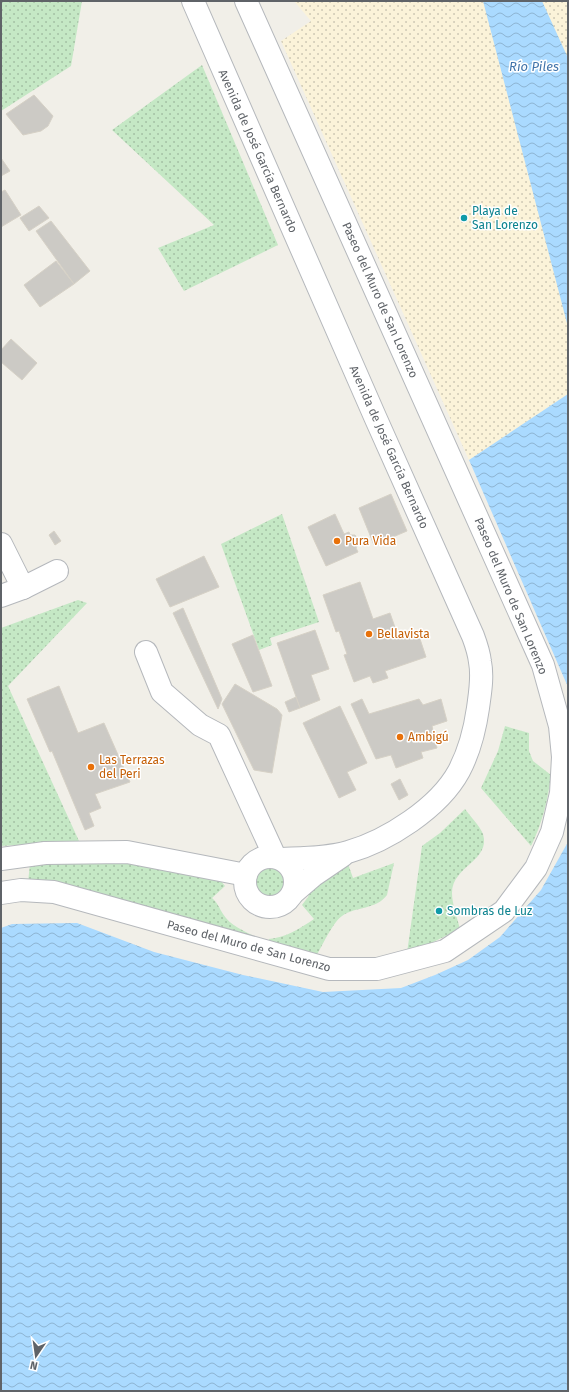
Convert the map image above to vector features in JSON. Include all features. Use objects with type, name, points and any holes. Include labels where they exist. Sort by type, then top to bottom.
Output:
[{"type":"street","name":"Avenida de José García Bernardo","points":[[193,1],[376,420],[474,636],[480,662],[481,687],[477,719],[469,746],[458,772],[443,793],[424,811],[395,831],[368,846],[347,853],[311,858],[279,858]]},
{"type":"street","name":"Paseo del Muro de San Lorenzo","points":[[1,893],[21,890],[54,892],[329,970],[377,969],[445,951],[504,911],[536,868],[552,832],[562,792],[563,758],[560,726],[542,665],[491,546],[246,1]]},
{"type":"street","points":[[1,544],[23,588]]},
{"type":"street","points":[[1,596],[23,588],[57,571]]},
{"type":"street","points":[[146,652],[162,692],[200,725],[218,735],[279,858],[292,868],[296,884],[293,893],[282,904],[274,907],[262,905],[251,898],[247,891],[246,875],[254,862],[260,858],[279,858]]},
{"type":"street","points":[[1,859],[46,854],[127,852],[246,875]]},
{"type":"street","name":"Avenida de José García Bernardo","points":[[293,893],[314,875],[347,853]]},
{"type":"green space","points":[[1,1],[82,1],[71,66],[1,111]]},
{"type":"green space","points":[[202,65],[278,245],[184,291],[158,248],[214,225],[112,130]]},
{"type":"green space","points":[[282,514],[319,622],[270,638],[272,645],[259,650],[221,544]]},
{"type":"green space","points":[[78,600],[87,603],[8,686],[79,841],[1,846],[1,628]]},
{"type":"green space","points":[[505,726],[529,733],[529,751],[533,761],[551,775],[544,812],[531,846],[481,788],[498,751]]},
{"type":"green space","points":[[465,809],[482,831],[484,843],[482,851],[458,876],[454,884],[452,893],[453,902],[460,929],[407,953],[422,846],[440,833]]},
{"type":"green space","points":[[268,856],[292,869],[295,885],[291,896],[283,903],[272,906],[261,905],[252,899],[247,890],[247,876],[250,868],[257,860]]},
{"type":"green space","points":[[347,861],[353,878],[394,863],[387,895],[372,906],[353,911],[338,919],[315,958],[270,946],[269,939],[287,934],[314,919],[302,905],[308,897],[313,882]]},
{"type":"green space","points":[[137,862],[220,880],[225,886],[212,898],[226,919],[240,929],[260,939],[28,883],[30,863]]},
{"type":"sand","name":"Playa de San Lorenzo","points":[[294,1],[568,1],[568,394],[469,460],[281,41],[311,21]]},
{"type":"water","name":"Río Piles","points":[[483,1],[542,1],[568,58],[568,327]]},
{"type":"water","points":[[568,394],[568,687],[469,460]]},
{"type":"water","points":[[568,842],[568,1391],[1,1391],[1,928],[12,924],[77,923],[154,952],[243,975],[323,992],[401,988],[468,960],[500,937],[541,890]]},
{"type":"building","points":[[34,95],[53,116],[48,126],[41,131],[23,135],[6,114]]},
{"type":"building","points":[[1,158],[10,171],[1,176]]},
{"type":"building","points":[[5,190],[21,215],[1,227],[1,192]]},
{"type":"building","points":[[39,206],[49,218],[29,231],[20,218]]},
{"type":"building","points":[[51,221],[90,271],[74,284],[36,231]]},
{"type":"building","points":[[56,261],[74,284],[40,307],[24,285]]},
{"type":"building","points":[[11,339],[37,363],[22,380],[1,362],[1,350]]},
{"type":"building","points":[[391,494],[407,531],[374,545],[359,508]]},
{"type":"building","name":"Pura Vida","points":[[335,514],[344,534],[349,532],[350,535],[355,535],[360,542],[356,548],[358,552],[326,566],[308,527]]},
{"type":"building","points":[[54,531],[61,541],[55,545],[49,535]]},
{"type":"building","points":[[204,556],[219,587],[170,607],[156,579]]},
{"type":"building","name":"Bellavista","points":[[360,582],[373,619],[390,613],[398,636],[417,630],[426,657],[385,671],[388,678],[373,683],[370,676],[354,682],[344,655],[347,654],[339,631],[336,632],[323,595]]},
{"type":"building","points":[[183,608],[222,699],[218,709],[173,613]]},
{"type":"building","points":[[315,630],[329,669],[311,675],[320,700],[300,708],[277,643]]},
{"type":"building","points":[[253,635],[272,686],[253,692],[232,644]]},
{"type":"building","points":[[235,684],[277,709],[282,715],[272,773],[254,770],[222,704]]},
{"type":"building","name":"Las Terrazas del Peri","points":[[59,686],[78,733],[104,723],[130,782],[95,794],[101,808],[89,813],[94,826],[85,830],[52,751],[50,752],[27,699]]},
{"type":"building","points":[[296,697],[300,708],[289,712],[285,702]]},
{"type":"building","name":"Ambigú","points":[[362,699],[369,714],[419,699],[423,705],[441,699],[447,721],[432,726],[437,748],[421,752],[423,758],[396,768],[391,755],[376,759],[351,704]]},
{"type":"building","points":[[340,706],[367,763],[347,772],[356,790],[339,798],[303,723]]},
{"type":"building","points":[[400,779],[408,795],[399,800],[391,784]]},
{"type":"place","name":"Playa de San Lorenzo","points":[[464,218]]},
{"type":"place","name":"Pura Vida","points":[[337,541]]},
{"type":"place","name":"Bellavista","points":[[369,634]]},
{"type":"place","name":"Ambigú","points":[[400,737]]},
{"type":"place","name":"Las Terrazas del Peri","points":[[91,767]]},
{"type":"place","name":"Sombras de Luz","points":[[439,911]]}]
